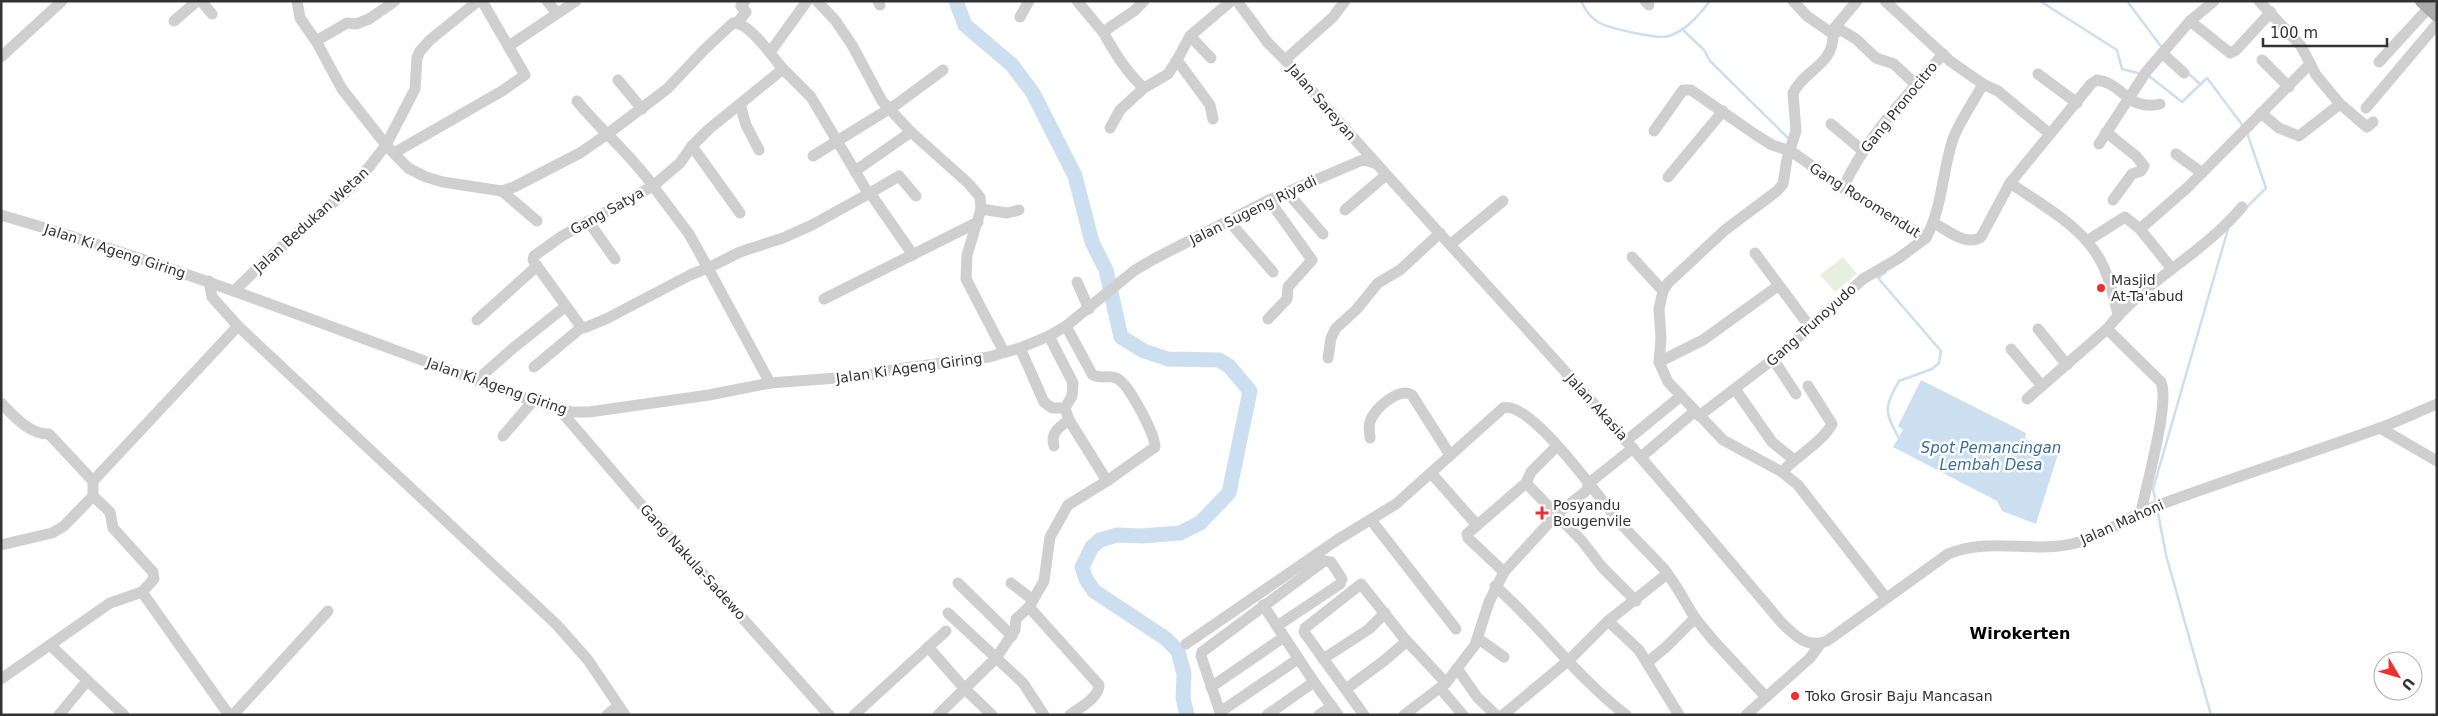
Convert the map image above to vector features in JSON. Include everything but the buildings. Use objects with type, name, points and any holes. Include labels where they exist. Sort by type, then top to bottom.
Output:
[{"type":"street","points":[[1,57],[62,1]]},
{"type":"street","points":[[174,21],[199,1],[212,14]]},
{"type":"street","points":[[297,1],[297,13],[316,41],[342,89],[390,149],[408,168],[426,177],[443,182],[502,191],[536,221]]},
{"type":"street","points":[[390,149],[523,77],[525,72],[480,1]]},
{"type":"street","name":"Jalan Bedukan Wetan","points":[[234,291],[264,262],[350,188],[390,149],[415,89],[417,58],[420,51],[430,40],[480,1]]},
{"type":"street","points":[[547,1],[557,13]]},
{"type":"street","points":[[509,46],[576,1]]},
{"type":"street","points":[[502,191],[552,168],[606,135],[642,109],[667,89],[725,29],[737,23],[746,12],[741,6],[746,1]]},
{"type":"street","points":[[771,51],[807,1]]},
{"type":"street","points":[[817,1],[836,20],[852,45],[878,96],[911,132],[968,183],[980,198],[981,209],[968,255],[966,279],[1004,352]]},
{"type":"street","points":[[1020,17],[1029,1]]},
{"type":"street","points":[[1078,1],[1103,32],[1132,77],[1144,88]]},
{"type":"street","points":[[1103,32],[1134,11],[1144,1]]},
{"type":"street","points":[[1110,128],[1120,110],[1144,88],[1168,74],[1190,36],[1231,1]]},
{"type":"street","points":[[1237,1],[1268,43],[1285,60]]},
{"type":"street","name":"Jalan Sareyan","points":[[1345,1],[1332,17],[1285,60],[1374,163]]},
{"type":"street","points":[[1793,1],[1806,16],[1832,33],[1842,30],[1856,39],[1876,58],[1894,64],[1916,85]]},
{"type":"street","points":[[1857,1],[1832,33],[1833,46],[1827,56],[1801,82],[1793,94],[1796,131],[1787,159],[1783,184],[1777,191],[1725,230],[1677,273],[1663,291],[1659,309],[1661,338],[1659,362],[1668,382],[1723,440],[1782,472],[1798,484],[1886,598]]},
{"type":"street","points":[[1886,1],[1942,54],[1983,84],[1998,91],[2050,134]]},
{"type":"street","points":[[2100,144],[2144,75],[2190,21],[2214,1]]},
{"type":"street","points":[[2259,1],[2301,46],[2310,64],[2340,104],[2367,128],[2374,122]]},
{"type":"street","points":[[316,41],[347,23],[356,24],[369,19],[394,2]]},
{"type":"street","points":[[2379,62],[2431,6]]},
{"type":"street","points":[[2190,21],[2230,53],[2236,50],[2271,12]]},
{"type":"street","points":[[737,23],[743,25],[771,51],[784,69],[811,97],[869,193],[913,255]]},
{"type":"street","points":[[2366,108],[2437,24]]},
{"type":"street","points":[[1190,36],[1211,58]]},
{"type":"street","points":[[2164,50],[2184,73]]},
{"type":"street","name":"Gang Pronocitro","points":[[1843,188],[1862,151],[1942,54]]},
{"type":"street","points":[[1177,60],[1210,105],[1213,119]]},
{"type":"street","points":[[2262,60],[2289,87]]},
{"type":"street","points":[[2140,229],[2202,173],[2310,64]]},
{"type":"street","points":[[577,102],[606,135],[639,166],[653,186],[680,163],[692,146],[784,69]]},
{"type":"street","points":[[813,156],[897,104],[943,70]]},
{"type":"street","points":[[2038,74],[2076,103]]},
{"type":"street","points":[[618,80],[642,109]]},
{"type":"street","points":[[1934,223],[1968,241],[1979,239],[1984,234],[2010,183],[2097,80],[2102,81],[2142,106],[2160,104]]},
{"type":"street","name":"Gang Roromendut","points":[[1654,131],[1683,90],[1691,90],[1772,145],[1791,151],[1843,188],[1926,238],[1934,223],[1940,204],[1946,164],[1953,139],[1983,84]]},
{"type":"street","points":[[740,104],[746,125],[759,150]]},
{"type":"street","points":[[2262,113],[2279,128],[2299,136],[2340,104]]},
{"type":"street","points":[[1668,177],[1723,111]]},
{"type":"street","points":[[1831,124],[1862,151]]},
{"type":"street","points":[[855,170],[911,132]]},
{"type":"street","points":[[2106,132],[2136,156],[2144,166],[2141,171],[2132,174],[2113,200]]},
{"type":"street","points":[[692,146],[740,213]]},
{"type":"street","points":[[2176,154],[2202,173]]},
{"type":"street","name":"Jalan Sugeng Riyadi","points":[[1090,309],[1135,270],[1228,220],[1269,200],[1360,161],[1365,160],[1374,163]]},
{"type":"street","name":"Jalan Akasia","points":[[1374,163],[1451,244],[1633,449],[1781,622],[1803,641],[1812,644],[1821,643]]},
{"type":"street","points":[[1345,210],[1386,175]]},
{"type":"street","points":[[534,367],[582,327],[587,328],[606,319],[676,282],[740,252],[783,238],[812,225],[899,176],[916,196]]},
{"type":"street","points":[[2010,183],[2060,217],[2087,241],[2105,271],[2118,314]]},
{"type":"street","name":"Gang Satya","points":[[537,266],[533,260],[537,252],[653,186],[689,234],[770,383]]},
{"type":"street","points":[[1287,192],[1323,234]]},
{"type":"street","points":[[1268,319],[1286,299],[1288,287],[1312,260],[1269,200]]},
{"type":"street","points":[[1451,244],[1503,201]]},
{"type":"street","points":[[2027,399],[2106,329],[2118,314],[2143,290],[2221,231],[2242,207]]},
{"type":"street","points":[[981,209],[1007,213],[1019,210]]},
{"type":"street","name":"Jalan Ki Ageng Giring","points":[[1,216],[93,241],[209,281],[533,401],[560,409],[589,412],[709,395],[770,383],[864,376],[989,357],[1020,348],[1049,336],[1090,309]]},
{"type":"street","points":[[2087,241],[2123,217],[2128,218],[2140,229],[2172,269]]},
{"type":"street","points":[[1228,220],[1273,272]]},
{"type":"street","points":[[588,222],[615,259]]},
{"type":"street","points":[[824,299],[978,222]]},
{"type":"street","points":[[1328,358],[1330,338],[1336,328],[1356,310],[1378,282],[1400,270],[1440,233]]},
{"type":"street","name":"Gang Trunoyudo","points":[[1633,449],[1697,414],[1735,388],[1773,359],[1863,279],[1899,258],[1926,238]]},
{"type":"street","points":[[1755,253],[1810,327]]},
{"type":"street","points":[[1632,257],[1663,291]]},
{"type":"street","points":[[477,320],[537,266],[582,327]]},
{"type":"street","points":[[209,281],[212,297],[238,326],[370,452],[530,598],[579,649],[622,710],[607,715]]},
{"type":"street","points":[[1077,282],[1090,309]]},
{"type":"street","points":[[1659,362],[1703,340],[1778,286]]},
{"type":"street","points":[[477,380],[566,306]]},
{"type":"street","points":[[1,545],[52,533],[64,526],[93,496],[93,481],[238,326]]},
{"type":"street","points":[[938,715],[996,658],[1012,636],[1016,628],[1016,619],[1031,603],[1044,581],[1050,537],[1068,505],[1150,452],[1155,444],[1125,384],[1113,377],[1096,377],[1092,374],[1066,326]]},
{"type":"street","points":[[2038,329],[2067,365]]},
{"type":"street","points":[[2106,329],[2161,382],[2163,387],[2158,433],[2145,510]]},
{"type":"street","points":[[1049,336],[1073,382],[1072,396],[1065,408],[1069,420],[1107,481]]},
{"type":"street","points":[[1020,348],[1044,402],[1052,408],[1065,408]]},
{"type":"street","points":[[2011,349],[2042,386]]},
{"type":"street","points":[[1773,359],[1796,394]]},
{"type":"street","points":[[1782,472],[1793,459],[1825,434],[1832,424],[1808,386]]},
{"type":"street","points":[[1735,388],[1772,442],[1793,459]]},
{"type":"street","points":[[1370,438],[1369,425],[1374,415],[1398,393],[1408,392],[1412,395],[1450,455]]},
{"type":"street","points":[[1407,714],[1443,685],[1479,639],[1495,586],[1504,572],[1557,514],[1586,491],[1589,483],[1633,449],[1681,396]]},
{"type":"street","points":[[503,436],[533,401]]},
{"type":"street","name":"Jalan Mahoni","points":[[1746,715],[1815,653],[1821,643],[1837,634],[1948,554],[1961,548],[1975,546],[2060,546],[2077,543],[2096,536],[2145,510],[2380,428],[2437,404]]},
{"type":"street","points":[[1186,644],[1337,540],[1402,500],[1506,406],[1516,409],[1557,446],[1617,519],[1667,574],[1695,618],[1713,640],[1766,697]]},
{"type":"street","points":[[2,407],[31,430],[38,434],[49,434],[93,481]]},
{"type":"street","name":"Gang Nakula-Sadewo","points":[[560,409],[645,509],[829,715]]},
{"type":"street","points":[[1054,446],[1052,438],[1054,433],[1069,420]]},
{"type":"street","points":[[2380,428],[2437,461]]},
{"type":"street","points":[[1504,572],[1467,536],[1469,529],[1526,483],[1531,472],[1557,446]]},
{"type":"street","points":[[1431,473],[1476,524]]},
{"type":"street","points":[[1526,483],[1557,514],[1602,567],[1636,601]]},
{"type":"street","points":[[1,679],[110,603],[142,592],[154,579],[153,572],[112,526],[110,512],[93,496]]},
{"type":"street","points":[[1371,520],[1456,629]]},
{"type":"street","points":[[1277,626],[1340,584],[1342,579],[1331,562],[1324,561],[1202,652],[1201,656],[1220,713],[1298,659]]},
{"type":"street","points":[[1503,715],[1569,660],[1608,621],[1636,601],[1667,574]]},
{"type":"street","points":[[1011,582],[1031,603],[1099,685],[1099,690],[1094,696],[1070,715]]},
{"type":"street","points":[[958,583],[1012,636]]},
{"type":"street","points":[[1364,715],[1304,630],[1353,590],[1363,585],[1443,685],[1463,715]]},
{"type":"street","points":[[1495,586],[1531,619],[1610,702],[1626,715]]},
{"type":"street","points":[[142,592],[229,715]]},
{"type":"street","points":[[1263,605],[1298,659],[1335,710],[1319,715]]},
{"type":"street","points":[[233,715],[328,610]]},
{"type":"street","points":[[1323,659],[1369,629],[1385,612]]},
{"type":"street","points":[[948,613],[1023,683],[1044,715]]},
{"type":"street","points":[[1648,662],[1666,648],[1695,618]]},
{"type":"street","points":[[1608,621],[1629,639],[1648,662],[1679,715]]},
{"type":"street","points":[[854,715],[946,631]]},
{"type":"street","points":[[1211,686],[1284,637]]},
{"type":"street","points":[[1479,639],[1504,657]]},
{"type":"street","points":[[1346,689],[1407,641]]},
{"type":"street","points":[[50,645],[124,715]]},
{"type":"street","points":[[928,647],[964,688],[992,715]]},
{"type":"street","points":[[1457,668],[1477,697],[1496,715]]},
{"type":"street","points":[[59,715],[87,681]]},
{"type":"street","points":[[1267,715],[1281,711],[1314,682]]},
{"type":"green space","points":[[1843,257],[1857,274],[1835,292],[1820,275]]},
{"type":"water","name":"Spot Pemancingan Lembah Desa","points":[[1921,380],[2026,433],[2025,438],[2027,440],[2059,451],[2036,524],[2002,511],[1997,501],[1893,447],[1903,430],[1898,426]]},
{"type":"waterway","points":[[956,1],[965,25],[1012,65],[1033,93],[1075,176],[1092,242],[1106,270],[1121,337],[1144,351],[1168,359],[1219,360],[1229,366],[1250,391],[1229,493],[1200,523],[1180,533],[1142,536],[1117,535],[1100,540],[1092,547],[1082,567],[1086,579],[1094,591],[1165,638],[1178,651],[1184,674],[1183,698],[1187,715]]},
{"type":"waterway","points":[[1581,1],[1590,16],[1598,22],[1634,33],[1663,37],[1669,36],[1687,26],[1710,1]]},
{"type":"waterway","points":[[2040,1],[2117,50],[2122,69],[2141,74]]},
{"type":"waterway","points":[[2127,1],[2163,49]]},
{"type":"waterway","points":[[1682,29],[1704,50],[1710,61],[1789,139]]},
{"type":"waterway","points":[[2188,73],[2200,84]]},
{"type":"waterway","points":[[2149,76],[2182,102],[2207,78],[2243,126]]},
{"type":"waterway","points":[[2246,208],[2266,188],[2247,133]]},
{"type":"waterway","points":[[2156,503],[2153,489],[2228,229]]},
{"type":"waterway","points":[[1886,272],[1878,278],[1941,351],[1939,363],[1932,369],[1899,381],[1894,390],[1888,404],[1888,415],[1899,438]]},
{"type":"waterway","points":[[2157,508],[2166,555],[2211,715]]},
{"type":"place","name":"Masjid At-Ta'abud","points":[[2101,288]]},
{"type":"place","name":"Posyandu Bougenvile","points":[[1542,513]]},
{"type":"place","name":"Toko Grosir Baju Mancasan","points":[[1795,696]]},
{"type":"district","name":"Wirokerten","points":[[2020,633]]}]
